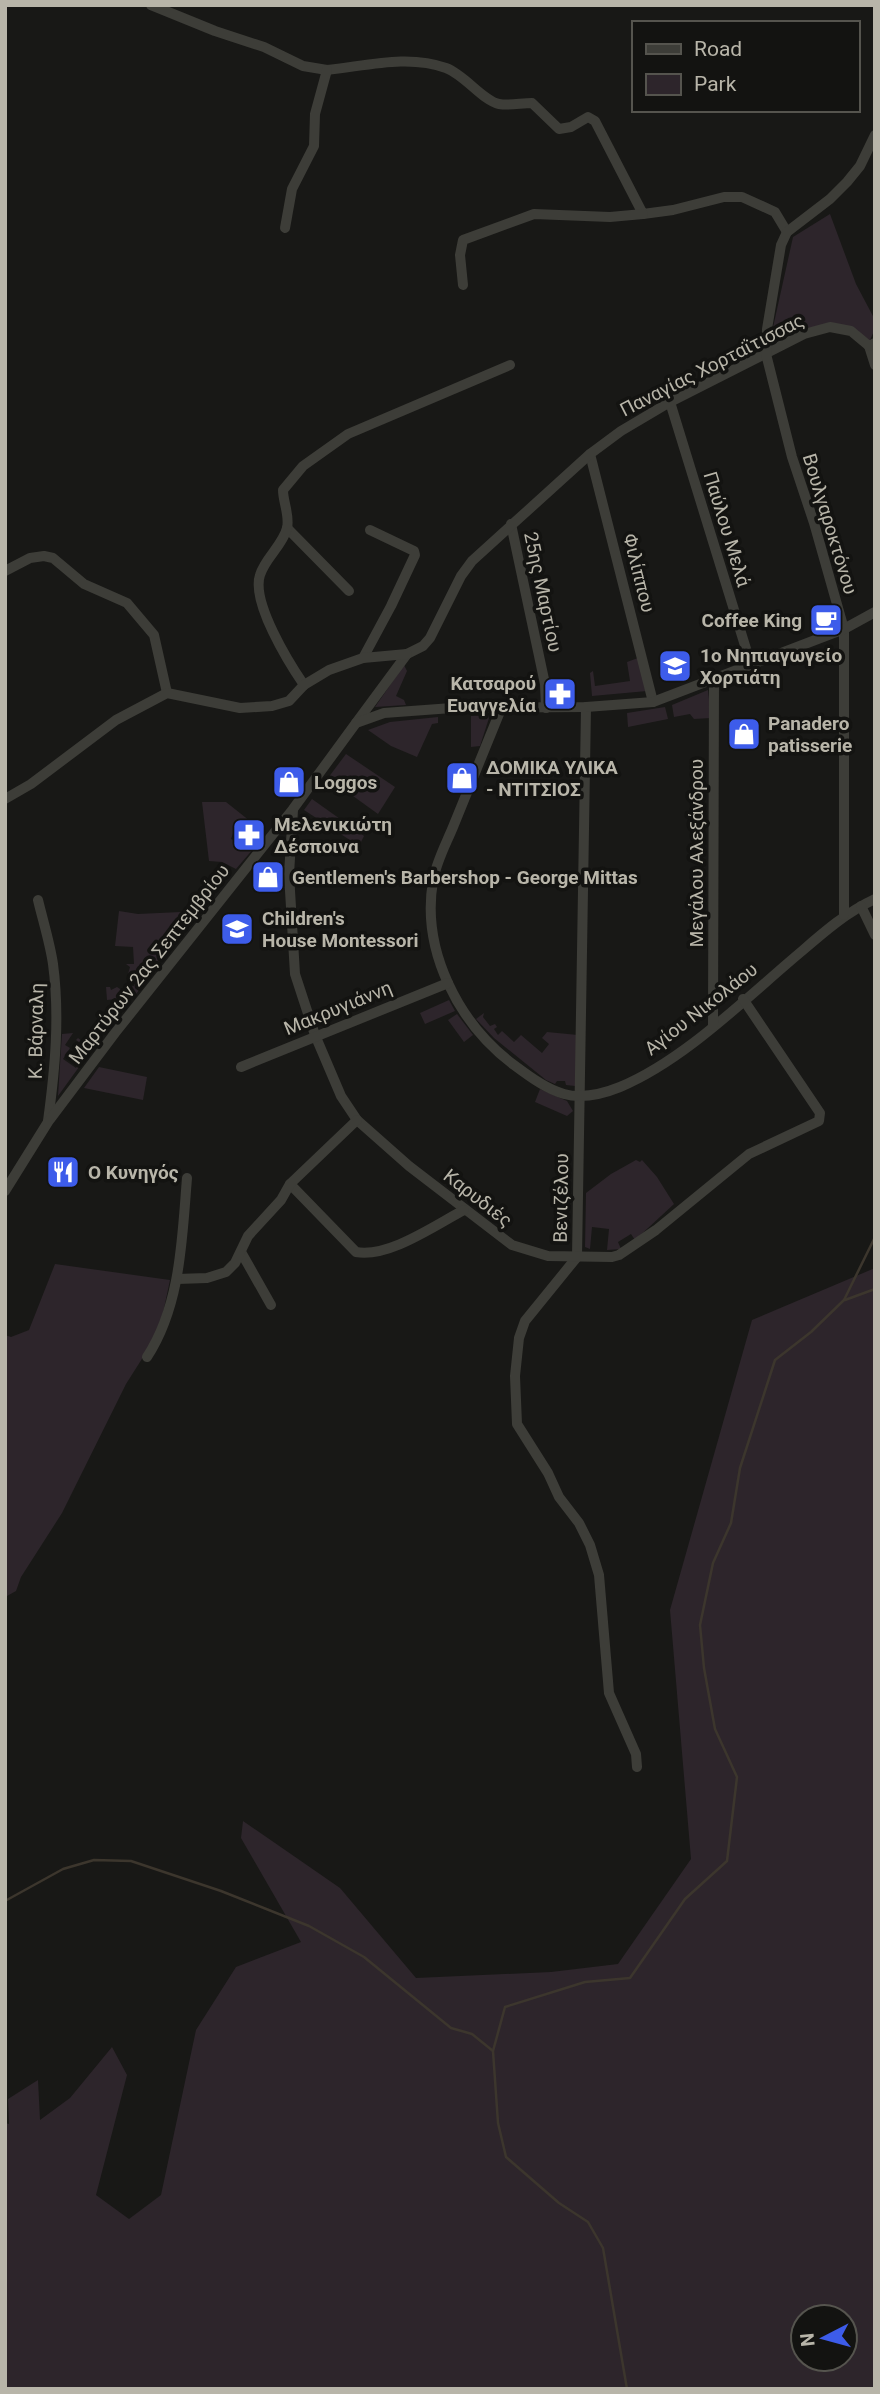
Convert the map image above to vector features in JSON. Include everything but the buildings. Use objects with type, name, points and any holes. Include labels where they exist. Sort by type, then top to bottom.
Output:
[{"type":"street","points":[[151,5],[264,47],[303,66],[327,70],[403,60],[416,61],[457,73],[490,101],[498,104],[532,103],[559,129],[571,127],[588,117],[592,118],[643,214]]},
{"type":"street","points":[[285,228],[292,189],[314,146],[315,114],[327,70]]},
{"type":"street","points":[[765,354],[781,245],[787,232],[830,199],[847,182],[860,166],[875,135]]},
{"type":"street","points":[[463,285],[460,255],[463,240],[534,214],[610,217],[673,210],[724,197],[742,197],[775,212],[787,232]]},
{"type":"street","name":"Παναγίας Χορταΐτισσας","points":[[356,723],[407,654],[423,646],[430,638],[461,576],[472,561],[590,454],[621,431],[670,402],[804,334],[830,327],[851,331],[872,345]]},
{"type":"street","points":[[872,345],[875,365]]},
{"type":"street","name":"Βουλγαροκτόνου","points":[[765,354],[792,457],[844,629],[844,915]]},
{"type":"street","points":[[304,685],[271,626],[260,596],[260,573],[287,528],[283,490],[303,466],[348,434],[510,365]]},
{"type":"street","name":"Παύλου Μελά","points":[[670,402],[751,665]]},
{"type":"street","name":"Φιλίππου","points":[[590,454],[653,702]]},
{"type":"street","name":"25ης Μαρτίου","points":[[511,524],[545,684],[546,708]]},
{"type":"street","points":[[287,528],[349,591]]},
{"type":"street","points":[[363,658],[415,555],[414,551],[370,530]]},
{"type":"street","points":[[5,571],[30,558],[52,558],[84,584],[127,603],[154,635],[167,693]]},
{"type":"street","points":[[356,723],[384,713],[452,708],[586,708],[653,702],[844,629],[875,612]]},
{"type":"street","points":[[5,799],[31,784],[116,720],[167,693],[240,708],[261,706],[289,701],[304,685],[329,670],[363,658],[407,654]]},
{"type":"street","name":"Μεγάλου Αλεξάνδρου","points":[[713,1026],[714,680]]},
{"type":"street","name":"Βενιζέλου","points":[[586,708],[577,1257],[525,1321],[519,1338],[515,1376],[517,1424],[590,1545],[599,1575],[609,1693],[636,1754],[637,1767]]},
{"type":"street","points":[[501,709],[433,881],[433,934],[441,968],[473,1025],[501,1054],[533,1079],[556,1092],[580,1098]]},
{"type":"street","name":"Μαρτύρων 2ας Σεπτεμβρίου","points":[[5,1191],[48,1122],[123,1022],[293,809],[356,723]]},
{"type":"street","name":"Καρυδιές","points":[[293,809],[289,874],[295,974],[341,1096],[357,1120],[378,1140],[512,1245],[548,1256],[619,1255],[656,1230],[750,1154],[819,1121],[820,1113],[743,999]]},
{"type":"street","name":"Κ. Βάρναλη","points":[[38,900],[53,961],[57,995],[57,1031],[48,1122]]},
{"type":"street","name":"Αγίου Νικολάου","points":[[580,1098],[605,1093],[640,1078],[670,1059],[844,915],[875,900]]},
{"type":"street","points":[[861,906],[875,935]]},
{"type":"street","name":"Μακρυγιάννη","points":[[241,1067],[448,983]]},
{"type":"street","points":[[177,1279],[207,1279],[226,1272],[241,1252],[248,1236],[281,1199],[290,1184],[357,1120]]},
{"type":"street","points":[[147,1357],[161,1336],[177,1279],[187,1178]]},
{"type":"street","points":[[290,1184],[342,1239],[356,1252],[365,1254],[382,1251],[464,1210]]},
{"type":"street","points":[[241,1252],[271,1305]]},
{"type":"green space","points":[[830,214],[856,284],[875,320],[875,329],[869,342],[830,324],[800,330],[770,341],[793,237]]},
{"type":"green space","points":[[638,658],[647,691],[592,696],[590,673],[593,671],[595,686],[630,681],[627,662]]},
{"type":"green space","points":[[404,665],[407,671],[396,696],[404,700],[406,705],[375,707]]},
{"type":"green space","points":[[708,690],[711,718],[694,719],[690,714],[674,717],[672,705]]},
{"type":"green space","points":[[665,707],[668,719],[628,727],[627,713]]},
{"type":"green space","points":[[490,715],[480,746],[471,747],[471,716]]},
{"type":"green space","points":[[438,717],[438,723],[432,724],[417,757],[391,746],[368,730],[390,722]]},
{"type":"green space","points":[[346,754],[395,787],[378,814],[328,778]]},
{"type":"green space","points":[[312,799],[364,836],[359,846],[304,810]]},
{"type":"green space","points":[[202,802],[226,802],[260,829],[238,820],[231,839],[254,848],[236,869],[222,862],[209,861]]},
{"type":"green space","points":[[119,911],[138,914],[202,911],[171,945],[134,997],[107,1000],[106,987],[111,990],[117,987],[123,991],[123,995],[128,987],[134,986],[134,979],[128,974],[130,967],[126,964],[134,964],[133,947],[115,946]]},
{"type":"green space","points":[[449,1000],[455,1011],[425,1024],[420,1013]]},
{"type":"green space","points":[[484,1013],[483,1017],[490,1026],[495,1024],[497,1027],[494,1029],[498,1035],[502,1031],[514,1042],[521,1035],[542,1053],[549,1044],[542,1038],[547,1032],[578,1035],[578,1082],[575,1086],[566,1085],[565,1081],[557,1081],[555,1084],[546,1080],[494,1038],[476,1019]]},
{"type":"green space","points":[[457,1014],[473,1035],[464,1042],[448,1020]]},
{"type":"green space","points":[[73,1033],[65,1045],[70,1048],[63,1059],[76,1068],[88,1048],[76,1040],[78,1038],[92,1049],[58,1096],[62,1034]]},
{"type":"green space","points":[[99,1067],[147,1077],[143,1100],[84,1088]]},
{"type":"green space","points":[[540,1089],[567,1101],[573,1111],[567,1116],[535,1102]]},
{"type":"green space","points":[[636,1160],[642,1160],[657,1177],[674,1204],[635,1240],[631,1234],[618,1242],[621,1249],[607,1250],[609,1229],[592,1227],[590,1249],[585,1247],[586,1193]]},
{"type":"green space","points":[[55,1264],[170,1280],[159,1332],[126,1384],[62,1513],[21,1577],[16,1591],[7,1596],[5,1335],[11,1337],[29,1330]]},
{"type":"green space","points":[[875,1268],[875,2389],[5,2389],[5,2123],[9,2124],[8,2099],[38,2080],[40,2120],[70,2098],[112,2047],[127,2075],[96,2195],[129,2219],[161,2195],[196,2030],[236,1967],[301,1942],[241,1838],[243,1821],[340,1888],[416,1978],[551,1972],[618,1964],[691,1859],[670,1610],[752,1320]]},
{"type":"waterway","points":[[493,2051],[505,2007],[585,1982],[630,1978],[685,1899],[727,1861],[737,1777],[715,1729],[704,1668],[700,1625],[713,1563],[731,1523],[740,1468],[775,1360],[811,1332],[844,1300],[875,1237]]},
{"type":"waterway","points":[[845,1300],[875,1289]]},
{"type":"waterway","points":[[5,1901],[63,1869],[94,1860],[131,1861],[221,1891],[309,1926],[364,1957],[451,2028],[472,2034],[493,2051],[498,2123],[506,2157],[559,2203],[588,2222],[603,2248],[627,2389]]},
{"type":"place","name":"Coffee King","points":[[826,620]]},
{"type":"place","name":"1ο Νηπιαγωγείο Χορτιάτη","points":[[675,666]]},
{"type":"place","name":"Κατσαρού Ευαγγελία","points":[[560,694]]},
{"type":"place","name":"Panadero patisserie","points":[[744,734]]},
{"type":"place","name":"ΔΟΜΙΚΑ ΥΛΙΚΑ - ΝΤΙΤΣΙΟΣ","points":[[462,778]]},
{"type":"place","name":"Loggos","points":[[289,782]]},
{"type":"place","name":"Μελενικιώτη Δέσποινα","points":[[249,835]]},
{"type":"place","name":"Gentlemen's Barbershop - George Mittas","points":[[268,877]]},
{"type":"place","name":"Children's House Montessori","points":[[237,929]]},
{"type":"place","name":"Ο Κυνηγός","points":[[63,1172]]}]
